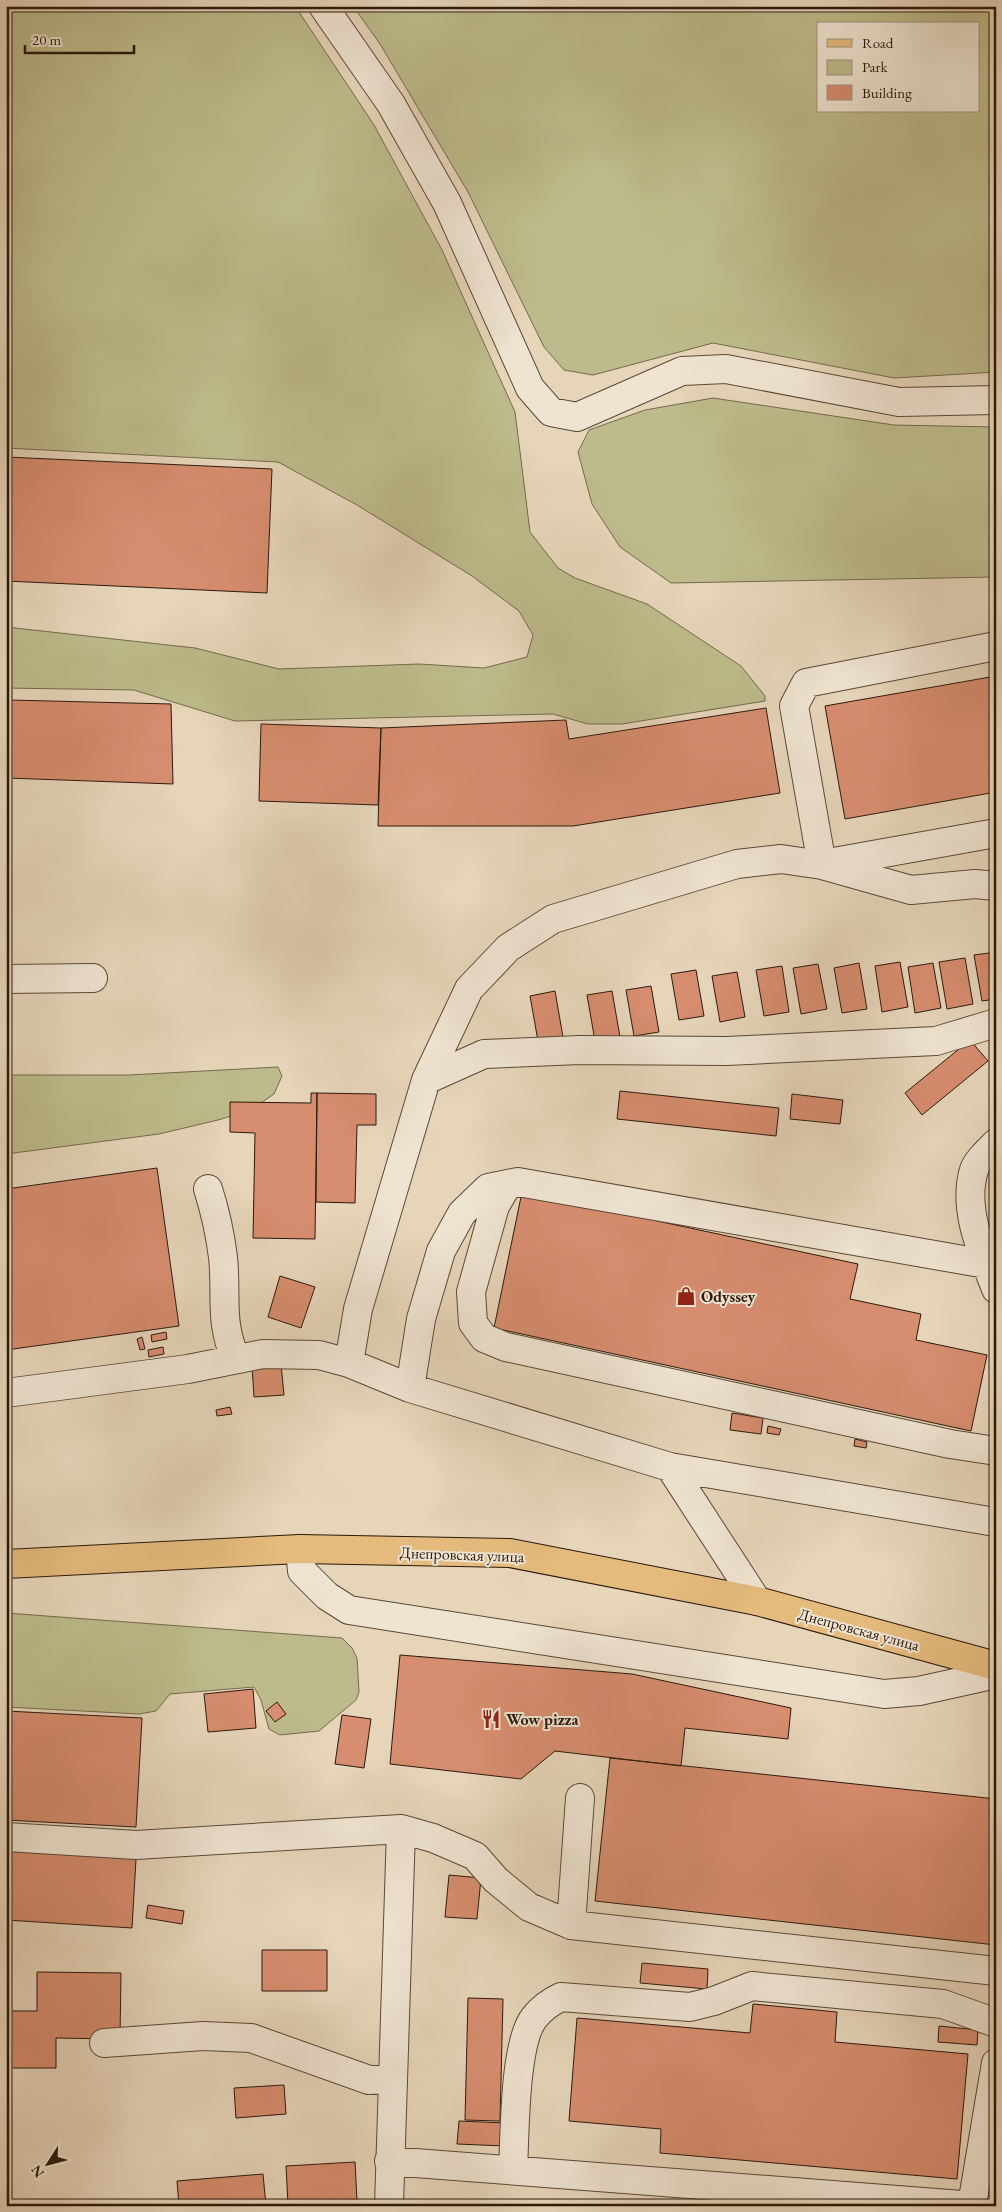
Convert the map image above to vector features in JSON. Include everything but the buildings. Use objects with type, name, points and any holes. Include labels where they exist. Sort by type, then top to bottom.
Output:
[{"type":"main road","name":"Днепровская улица","points":[[6,1564],[300,1549],[510,1553],[758,1601],[996,1666]]},
{"type":"lane","points":[[323,6],[391,104],[410,137],[447,203],[530,388],[551,412],[577,417],[682,371],[726,369],[899,402],[996,400]]},
{"type":"lane","points":[[822,864],[794,706],[806,683],[996,646]]},
{"type":"lane","points":[[822,864],[996,833]]},
{"type":"lane","points":[[349,1363],[358,1309],[426,1080],[469,989],[508,948],[553,919],[737,864],[781,859],[822,864],[911,890],[975,884],[996,886]]},
{"type":"lane","points":[[6,979],[92,978]]},
{"type":"lane","points":[[426,1080],[484,1054],[580,1050],[727,1052],[936,1042],[996,1024]]},
{"type":"lane","points":[[996,1143],[974,1168],[969,1201],[986,1264],[996,1289]]},
{"type":"lane","points":[[410,1388],[421,1319],[441,1251],[462,1213],[488,1188],[518,1182],[986,1264]]},
{"type":"lane","points":[[508,1184],[495,1206],[471,1292],[473,1323],[484,1338],[506,1347],[950,1444],[996,1451]]},
{"type":"lane","points":[[208,1189],[216,1214],[223,1258],[224,1310],[227,1341],[236,1359]]},
{"type":"lane","points":[[6,1393],[188,1369],[262,1354],[319,1355],[349,1363],[410,1388],[670,1467],[996,1522]]},
{"type":"lane","points":[[670,1467],[758,1601]]},
{"type":"lane","points":[[300,1549],[302,1571],[327,1596],[348,1610],[884,1694],[919,1691],[996,1674]]},
{"type":"lane","points":[[571,1925],[580,1798]]},
{"type":"lane","points":[[389,2206],[401,1830]]},
{"type":"lane","points":[[6,1837],[136,1845],[401,1830],[433,1838],[475,1856],[496,1880],[528,1907],[571,1925],[996,1972]]},
{"type":"lane","points":[[513,2170],[522,2044],[533,2019],[549,2003],[560,1996],[690,2007],[714,2001],[752,1986],[943,2004],[996,2022]]},
{"type":"lane","points":[[104,2043],[203,2036],[251,2038],[369,2080],[392,2079]]},
{"type":"lane","points":[[390,2161],[973,2206],[996,2063]]},
{"type":"green space","points":[[6,6],[295,6],[374,125],[442,250],[515,412],[530,532],[558,568],[575,578],[647,604],[741,666],[765,696],[765,701],[622,724],[588,724],[553,714],[235,721],[134,690],[6,688],[6,627],[195,648],[279,669],[419,664],[484,668],[527,657],[533,635],[519,611],[472,576],[357,505],[278,462],[6,448]]},
{"type":"green space","points":[[353,6],[996,6],[996,372],[894,378],[713,343],[593,375],[564,370],[544,347],[468,192],[380,44]]},
{"type":"green space","points":[[713,398],[894,425],[996,427],[996,577],[671,583],[620,547],[592,504],[578,452],[589,430],[645,410]]},
{"type":"green space","points":[[278,1067],[282,1076],[274,1094],[251,1110],[159,1134],[6,1154],[6,1075],[129,1075]]},
{"type":"green space","points":[[6,1613],[342,1638],[352,1648],[357,1658],[359,1692],[356,1700],[319,1731],[280,1735],[269,1729],[261,1700],[254,1687],[170,1694],[156,1711],[139,1714],[6,1707]]},
{"type":"place","name":"Odyssey","points":[[686,1296]]},
{"type":"place","name":"Wow pizza","points":[[491,1719]]}]
